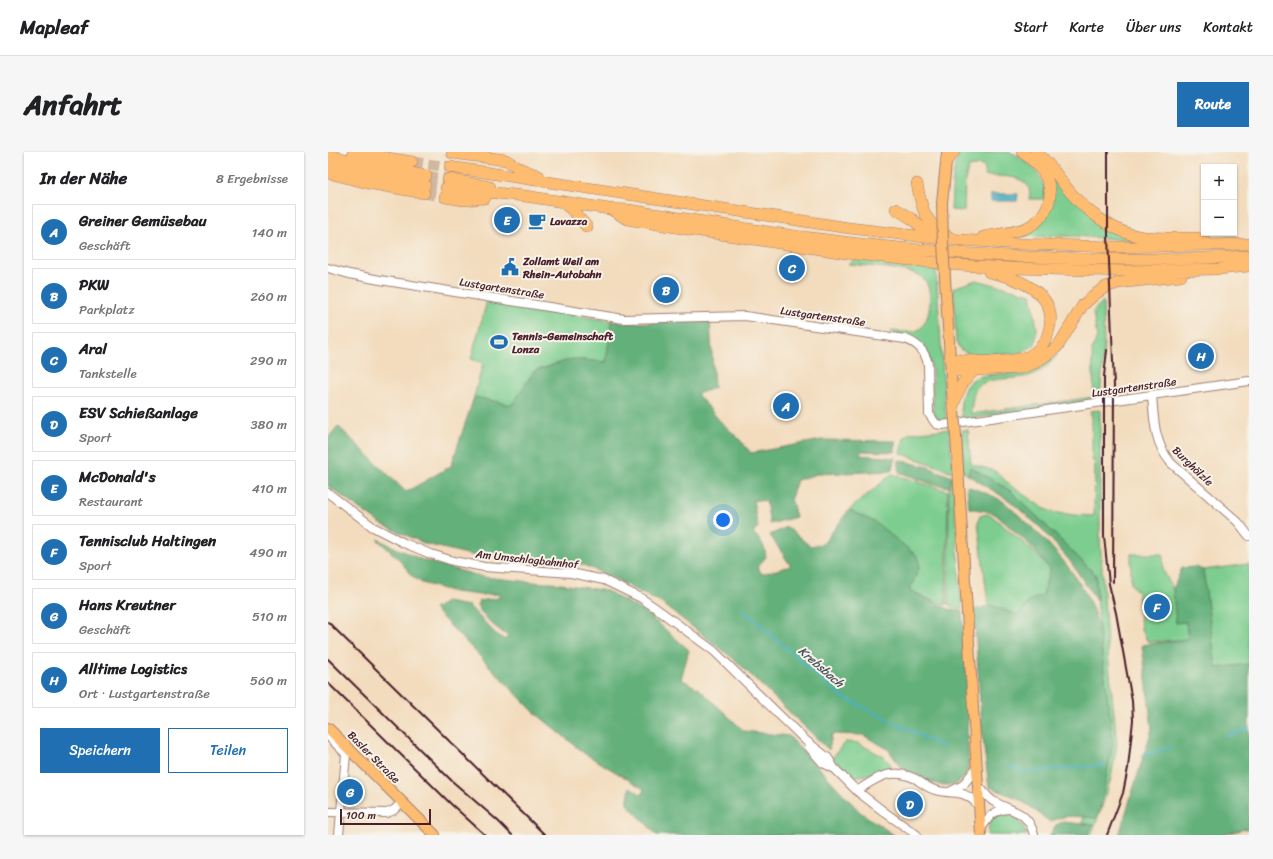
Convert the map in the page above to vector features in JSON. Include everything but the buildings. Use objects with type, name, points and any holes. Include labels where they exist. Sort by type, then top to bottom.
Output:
[{"type":"highway","points":[[353,152],[412,162]]},
{"type":"highway","points":[[947,156],[954,152]]},
{"type":"highway","points":[[970,240],[1011,233],[1028,227],[1040,218],[1045,211],[1049,202],[1049,185],[1043,170],[1037,163],[1022,152]]},
{"type":"highway","points":[[1036,152],[1048,162],[1079,202],[1101,220],[1114,227],[1138,236],[1197,238],[1216,245]]},
{"type":"highway","points":[[452,153],[506,160],[518,168],[530,173],[572,186]]},
{"type":"highway","points":[[328,155],[371,165],[425,185]]},
{"type":"highway","points":[[328,164],[425,185]]},
{"type":"highway","points":[[450,167],[849,228],[953,240],[1115,247],[1249,244]]},
{"type":"highway","points":[[328,173],[368,183],[425,185]]},
{"type":"highway","points":[[917,184],[922,209],[930,223],[940,232],[953,240]]},
{"type":"highway","points":[[446,188],[525,196],[609,209],[629,210],[812,238],[972,254],[1044,258],[1128,260],[1249,256]]},
{"type":"highway","points":[[560,201],[571,209],[587,227]]},
{"type":"highway","points":[[609,209],[627,219],[846,253],[958,265],[1125,271],[1219,269],[1249,266]]},
{"type":"highway","points":[[896,209],[912,219],[933,238]]},
{"type":"highway","points":[[950,359],[985,361],[1015,360],[1023,358],[1030,355],[1041,346],[1048,335],[1051,323],[1048,308],[1044,299],[1031,288],[1008,276],[958,265]]},
{"type":"highway","points":[[951,371],[1021,368],[1035,363],[1058,346],[1084,305],[1094,295],[1106,287],[1118,283],[1211,273],[1219,269]]},
{"type":"highway","points":[[954,409],[965,379],[974,371]]},
{"type":"main road","points":[[947,156],[942,203],[942,243],[956,436],[981,832]]},
{"type":"main road","name":"Basler Straße","points":[[328,728],[435,835]]},
{"type":"street","name":"Lustgartenstraße","points":[[328,268],[380,280],[624,319],[745,316],[905,339],[916,344],[926,356],[928,364],[929,414],[936,424],[942,425],[1249,381]]},
{"type":"street","name":"Burghölzle","points":[[1152,395],[1155,429],[1163,453],[1171,463],[1238,522],[1249,536]]},
{"type":"street","name":"Am Umschlagbahnhof","points":[[328,493],[373,527],[404,543],[428,553],[458,562],[484,567],[571,573],[604,580],[634,594],[657,608],[714,651],[805,740],[828,758],[834,768],[857,791],[917,835]]},
{"type":"street","points":[[328,736],[346,754],[339,835]]},
{"type":"street","points":[[949,792],[963,785],[977,767]]},
{"type":"street","points":[[857,791],[874,779],[884,775],[905,775],[916,779],[934,790],[967,796],[979,806]]},
{"type":"street","points":[[978,785],[990,799],[1018,812],[1027,819],[1034,835]]},
{"type":"street","points":[[328,812],[387,813],[394,810],[402,802]]},
{"type":"street","points":[[981,832],[991,814],[997,811],[1010,809]]},
{"type":"green space","points":[[961,152],[1009,152],[1015,154],[1031,165],[1039,175],[1044,186],[1044,199],[1029,199],[1030,191],[1027,185],[1016,178],[985,176],[985,168],[980,165],[969,167],[965,180],[964,211],[951,210],[954,170],[958,156]]},
{"type":"green space","points":[[1047,171],[1131,238],[1129,240],[1074,236],[1020,237],[1019,234],[1044,219]]},
{"type":"green space","points":[[856,259],[936,268],[946,421],[942,422],[936,417],[933,410],[932,369],[928,355],[890,334],[891,331],[915,331],[923,326],[929,312],[930,303],[930,294],[925,280],[914,273],[905,271],[848,264]]},
{"type":"green space","points":[[976,280],[1031,294],[1037,329],[1035,345],[1018,354],[969,354],[960,349],[956,342],[953,288]]},
{"type":"green space","points":[[488,297],[505,300],[509,305],[612,321],[606,362],[572,359],[534,371],[512,405],[474,397],[483,363],[471,359]]},
{"type":"green space","points":[[1103,301],[1104,347],[1100,399],[962,420],[961,402],[964,390],[969,383],[976,378],[985,375],[1030,371],[1043,365],[1058,354],[1047,366],[1032,375],[1026,377],[994,380],[980,385],[974,394],[971,414],[1094,397],[1092,349],[1097,337],[1093,312]]},
{"type":"green space","points":[[612,321],[631,323],[710,321],[714,388],[697,394],[719,420],[751,453],[822,440],[895,441],[895,452],[861,451],[860,455],[895,458],[891,471],[817,474],[797,480],[791,498],[796,517],[770,524],[766,501],[753,500],[758,527],[753,533],[762,543],[766,557],[757,567],[762,574],[791,566],[770,535],[787,527],[810,546],[823,544],[849,510],[875,522],[917,556],[920,566],[909,590],[948,609],[962,612],[969,711],[967,729],[969,765],[965,777],[955,785],[940,785],[927,781],[900,766],[888,749],[863,735],[832,734],[829,750],[735,660],[663,604],[611,577],[581,564],[475,556],[426,544],[381,524],[328,486],[328,438],[338,426],[406,492],[451,466],[474,397],[512,405],[534,371],[572,359],[606,362]]},
{"type":"green space","points":[[1100,410],[1100,539],[1107,643],[1117,744],[1111,778],[1101,810],[1091,835],[1087,835],[1093,825],[1082,823],[1084,817],[1096,818],[1113,743],[1099,629],[1096,575],[1011,491],[970,467],[968,475],[963,472],[960,437],[963,436],[962,430],[968,430],[971,464],[995,471],[1010,485],[1043,508],[1052,512],[1094,516],[1095,462],[1092,460],[1092,418],[1090,411]]},
{"type":"green space","points":[[949,429],[953,472],[900,453],[904,438],[910,433]]},
{"type":"green space","points":[[899,460],[928,467],[952,477],[949,487],[932,484],[899,472]]},
{"type":"green space","points":[[970,467],[1011,491],[1096,575],[1097,601],[1070,561],[1042,529],[1010,501],[968,475]]},
{"type":"green space","points":[[892,474],[948,491],[946,605],[928,599],[909,590],[920,566],[849,510]]},
{"type":"green space","points":[[952,477],[962,612],[948,604],[949,487]]},
{"type":"green space","points":[[967,486],[991,495],[1004,502],[1034,529],[1069,568],[1088,598],[1099,630],[1113,743],[1100,809],[1096,818],[1078,816],[1061,817],[1050,822],[1015,797],[989,787],[982,732],[974,610],[991,605],[1018,615],[1029,601],[1043,595],[1050,569],[1032,547],[995,514],[969,508]]},
{"type":"green space","points":[[987,514],[992,516],[1032,550],[1050,569],[1043,595],[1029,601],[1017,616],[988,604],[978,522],[980,516]]},
{"type":"green space","points":[[377,539],[422,560],[483,577],[542,583],[548,582],[607,591],[646,613],[689,650],[681,679],[699,689],[744,731],[789,736],[860,812],[894,835],[657,835],[627,804],[630,787],[642,795],[644,789],[584,753],[533,711],[434,609],[446,602],[469,606],[496,634],[506,640],[508,636],[486,618],[477,605],[479,601],[499,598],[499,594],[480,595],[454,592],[422,583],[411,575],[400,560]]},
{"type":"green space","points":[[1131,554],[1163,554],[1163,570],[1173,589],[1176,622],[1186,622],[1188,639],[1148,642],[1141,629],[1138,592],[1131,584]]},
{"type":"green space","points":[[1249,564],[1249,664],[1216,668],[1203,570]]},
{"type":"green space","points":[[1196,567],[1203,570],[1216,668],[1249,664],[1249,828],[1222,835],[1119,835],[1152,729],[1142,645],[1188,639],[1186,622],[1176,623],[1173,589],[1182,568]]},
{"type":"green space","points":[[845,742],[858,743],[884,757],[891,765],[889,769],[861,776],[852,776],[832,758]]},
{"type":"green space","points":[[1005,813],[1013,816],[1019,821],[1027,835],[988,835],[991,820],[996,816]]},
{"type":"green space","points":[[1062,822],[1093,825],[1087,835],[1050,835],[1056,825]]},
{"type":"water","points":[[991,194],[1018,194],[1017,201],[991,201]]},
{"type":"waterway","name":"Krebsbach","points":[[741,608],[839,695],[943,747]]},
{"type":"waterway","name":"Krebsbach","points":[[1226,736],[1249,729]]},
{"type":"waterway","name":"Krebsbach","points":[[1142,756],[1171,747]]},
{"type":"waterway","name":"Krebsbach","points":[[1008,766],[1024,772],[1105,765]]},
{"type":"tunnel","points":[[412,162],[450,167]]},
{"type":"tunnel","points":[[426,176],[448,179]]},
{"type":"tunnel","points":[[425,185],[446,188]]},
{"type":"tunnel","points":[[424,193],[445,197]]},
{"type":"railway","points":[[1108,152],[1108,236],[1114,386],[1113,582]]},
{"type":"railway","points":[[1107,350],[1104,376],[1104,536],[1109,584],[1116,613],[1132,701],[1133,720],[1128,768],[1123,793],[1107,835]]},
{"type":"railway","points":[[328,622],[545,835]]},
{"type":"railway","points":[[328,659],[452,781],[512,835]]},
{"type":"railway","points":[[328,683],[451,804],[485,835]]},
{"type":"place","name":"McDonald's","points":[[507,220]]},
{"type":"place","name":"Lavazza","points":[[537,221]]},
{"type":"place","name":"Zollamt Weil am Rhein-Autobahn","points":[[510,267]]},
{"type":"place","name":"Aral","points":[[792,268]]},
{"type":"place","name":"PKW","points":[[666,290]]},
{"type":"place","name":"Tennis-Gemeinschaft Lonza","points":[[499,342]]},
{"type":"place","name":"Alltime Logistics","points":[[1201,356]]},
{"type":"place","name":"Greiner Gemüsebau","points":[[786,406]]},
{"type":"place","name":"Tennisclub Haltingen","points":[[1157,607]]},
{"type":"place","name":"Hans Kreutner","points":[[350,792]]},
{"type":"place","name":"ESV Schießanlage","points":[[910,804]]}]
